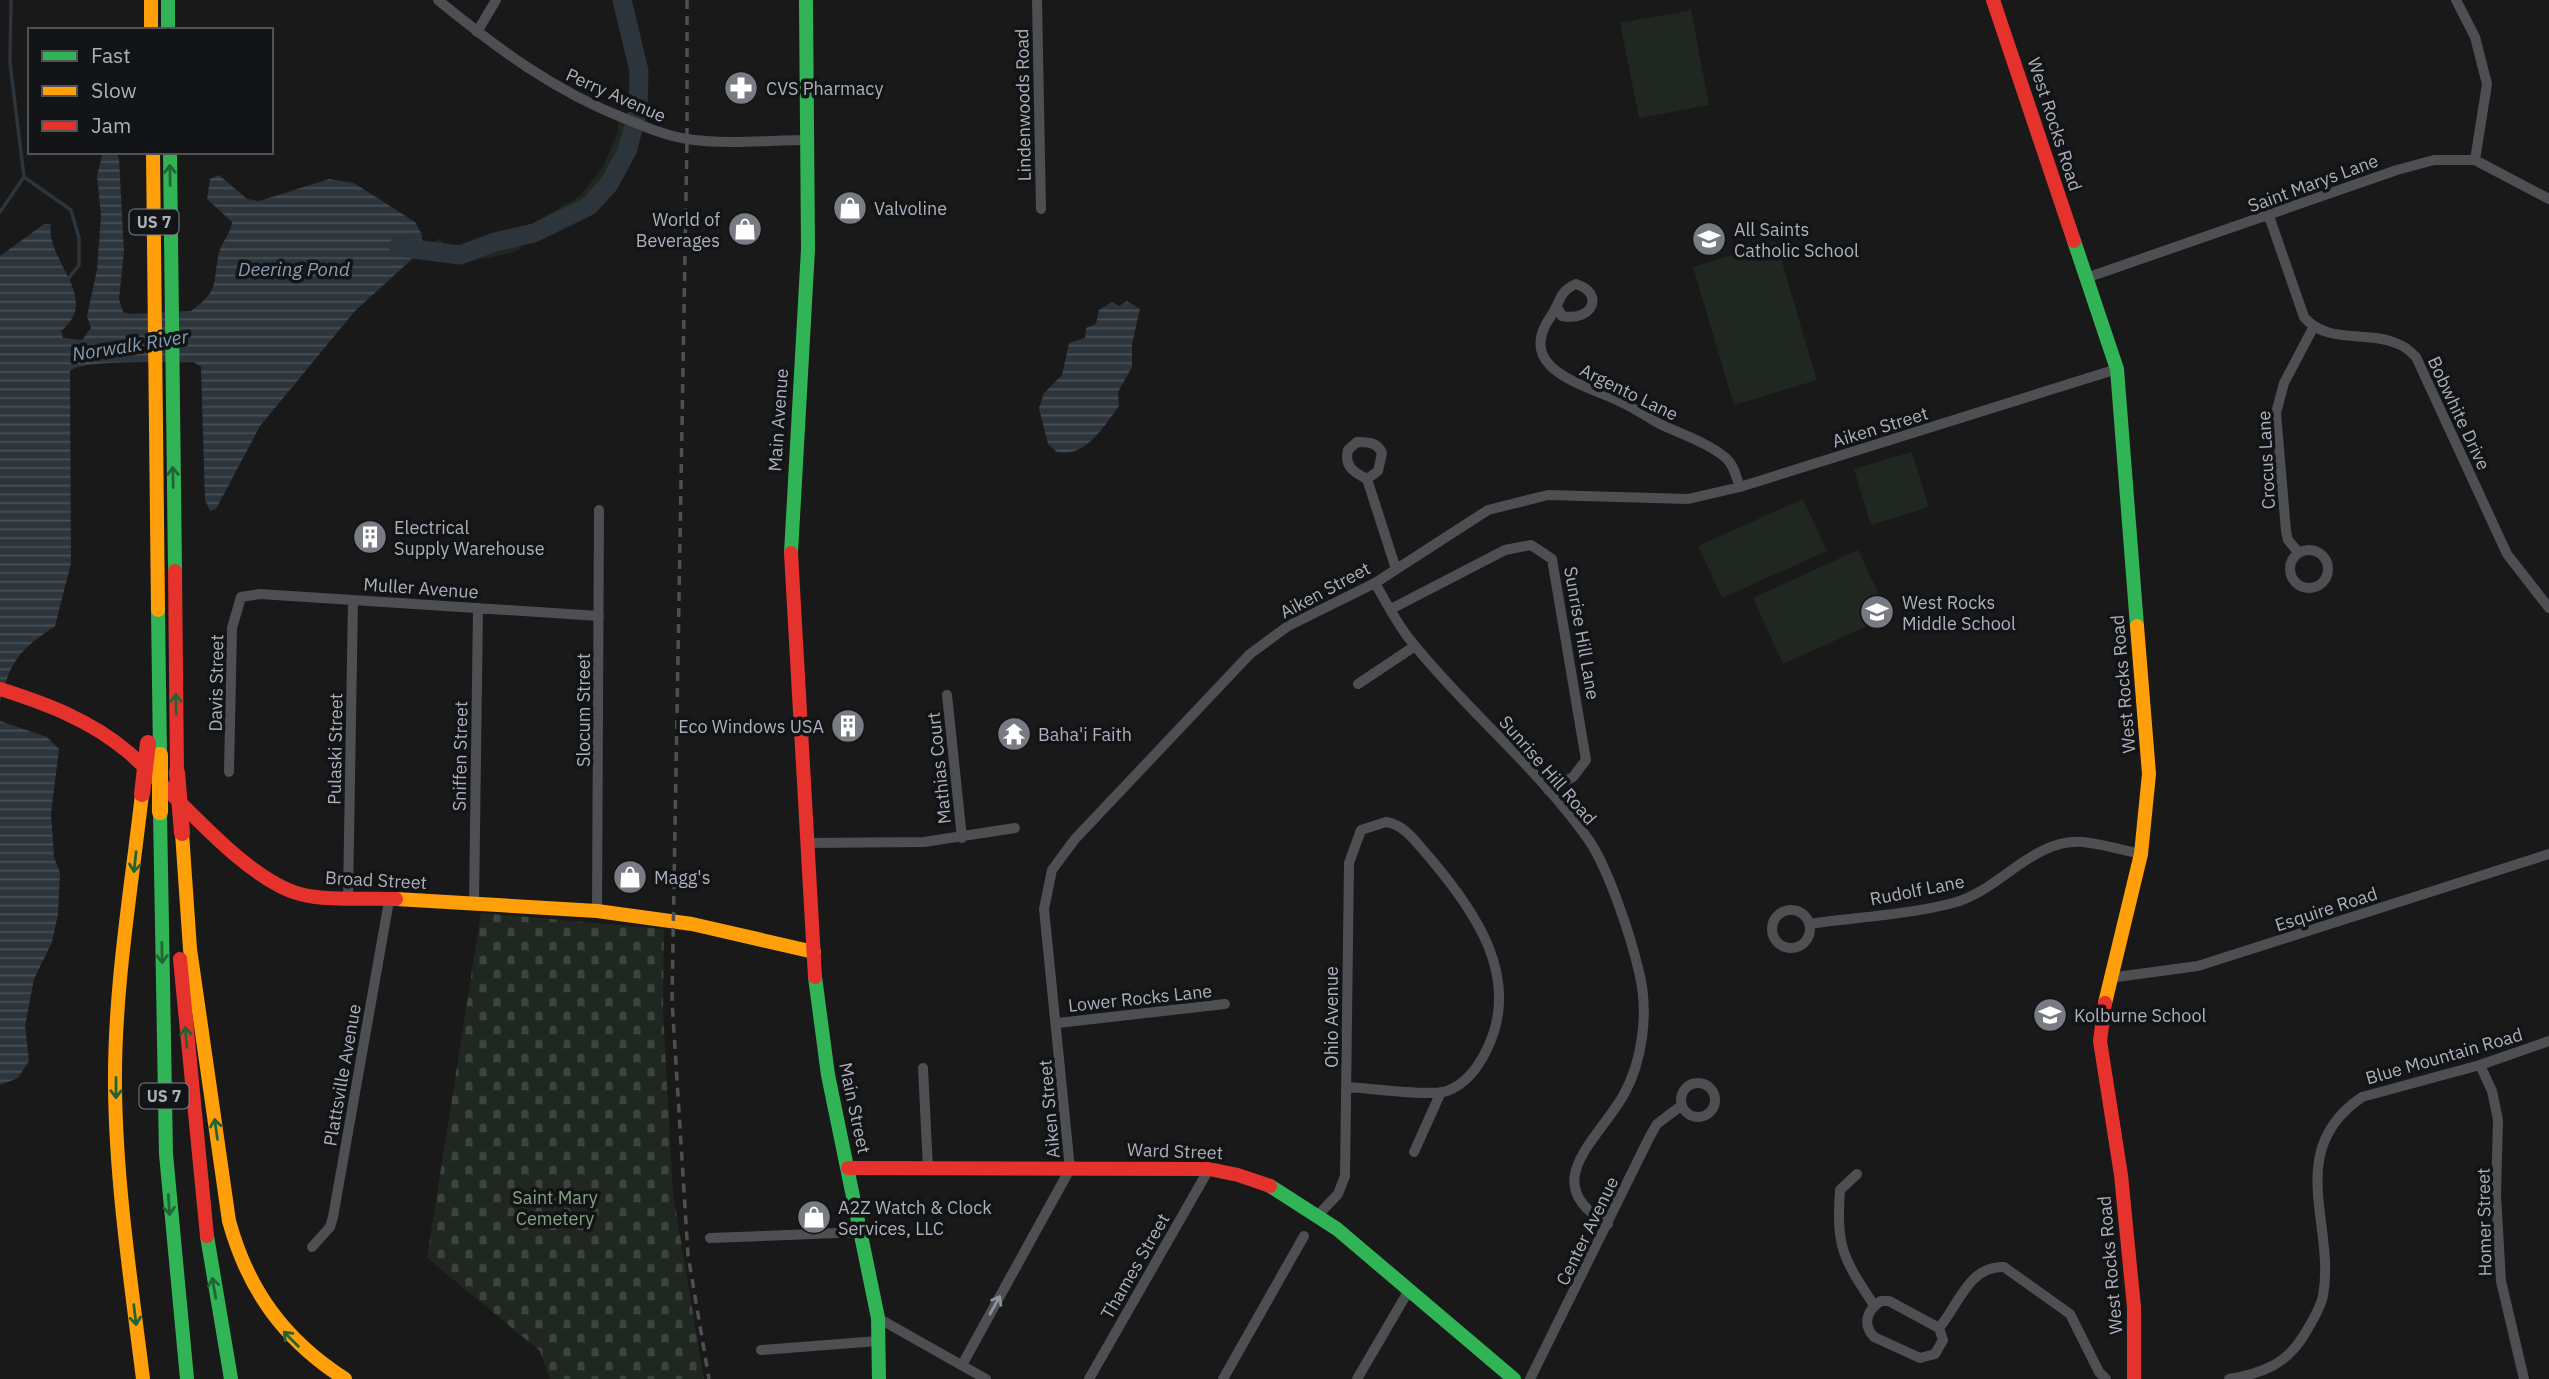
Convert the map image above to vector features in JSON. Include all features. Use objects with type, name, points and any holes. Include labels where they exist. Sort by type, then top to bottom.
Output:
[{"type":"main road","points":[[150,0],[151,28]]},
{"type":"main road","points":[[168,0],[169,28]]},
{"type":"main road","name":"Main Avenue","points":[[806,0],[808,249],[790,541],[808,843]]},
{"type":"main road","name":"West Rocks Road","points":[[1993,0],[2116,369],[2149,774],[2141,854],[2109,978],[2100,1041],[2121,1175],[2134,1307],[2134,1379]]},
{"type":"main road","name":"US 7","points":[[153,154],[163,292],[180,831],[179,938],[192,1113],[212,1275],[231,1379]]},
{"type":"main road","name":"US 7","points":[[163,292],[170,154]]},
{"type":"main road","name":"US 7","points":[[164,377],[157,533],[150,604],[154,749],[160,812],[166,1154],[187,1379]]},
{"type":"main road","name":"Broad Street","points":[[0,689],[34,699],[102,732],[134,757],[245,864],[272,883],[300,894],[597,911],[692,923],[814,952]]},
{"type":"main road","points":[[143,1379],[120,1180],[115,1084],[120,1000],[142,794],[154,749]]},
{"type":"main road","points":[[180,831],[190,949],[229,1221],[237,1253],[260,1300],[284,1333],[308,1355],[345,1379]]},
{"type":"main road","name":"Main Street","points":[[808,843],[814,952],[824,1056],[863,1232],[878,1318],[879,1379]]},
{"type":"main road","name":"Ward Street","points":[[848,1168],[1209,1169],[1263,1181],[1295,1197],[1319,1214],[1514,1379]]},
{"type":"street","name":"Perry Avenue","points":[[438,0],[477,33],[523,66],[577,99],[656,131],[687,139],[715,141],[809,140]]},
{"type":"street","points":[[477,33],[496,0]]},
{"type":"street","name":"Lindenwoods Road","points":[[1037,0],[1041,209]]},
{"type":"street","points":[[2456,0],[2475,37],[2487,84],[2475,160]]},
{"type":"street","name":"Saint Marys Lane","points":[[2086,278],[2397,170],[2434,160],[2475,160],[2549,199]]},
{"type":"street","points":[[2269,216],[2304,317],[2313,328]]},
{"type":"street","name":"Argento Lane","points":[[1557,307],[1541,333],[1540,346],[1546,360],[1563,377],[1578,386],[1620,401],[1710,449],[1732,466],[1740,487]]},
{"type":"street","name":"Crocus Lane","points":[[2299,553],[2288,540],[2286,531],[2276,413],[2284,383],[2313,328]]},
{"type":"street","name":"Bobwhite Drive","points":[[2313,328],[2330,334],[2383,339],[2400,344],[2416,357],[2507,554],[2549,608]]},
{"type":"street","name":"Aiken Street","points":[[962,1365],[1070,1169],[1058,1023],[1044,909],[1048,881],[1063,853],[1250,654],[1288,626],[1375,583],[1488,510],[1548,495],[1688,499],[1740,487],[2116,369]]},
{"type":"street","points":[[1367,480],[1396,569]]},
{"type":"street","name":"Slocum Street","points":[[597,911],[598,510]]},
{"type":"street","name":"Sunrise Hill Lane","points":[[1391,609],[1505,550],[1531,545],[1552,559],[1586,760],[1573,777],[1548,790]]},
{"type":"street","name":"Crocus Lane","points":[[2312,550],[2324,556],[2328,575],[2320,585],[2305,588],[2292,579],[2290,566],[2299,553],[2312,550]]},
{"type":"street","name":"Sunrise Hill Road","points":[[1375,583],[1415,646],[1548,790],[1589,841],[1607,879],[1640,974],[1643,1009],[1634,1071],[1623,1095],[1575,1171],[1575,1194],[1589,1214],[1608,1224]]},
{"type":"street","name":"Muller Avenue","points":[[241,597],[260,594],[599,616]]},
{"type":"street","name":"Davis Street","points":[[229,772],[232,628],[241,597]]},
{"type":"street","name":"Pulaski Street","points":[[348,898],[353,600]]},
{"type":"street","name":"Sniffen Street","points":[[474,904],[478,608]]},
{"type":"street","points":[[1358,684],[1415,646]]},
{"type":"street","name":"Mathias Court","points":[[947,695],[962,838]]},
{"type":"street","name":"Ohio Avenue","points":[[1319,1214],[1338,1194],[1344,1181],[1349,863],[1358,835],[1376,823],[1391,823],[1402,828],[1443,873],[1477,918],[1493,957],[1499,993],[1491,1039],[1466,1078],[1441,1092]]},
{"type":"street","points":[[808,843],[924,842],[1015,828]]},
{"type":"street","name":"Rudolf Lane","points":[[1809,924],[1952,903],[1993,886],[2039,852],[2062,844],[2082,842],[2141,854]]},
{"type":"street","name":"Esquire Road","points":[[2109,978],[2198,966],[2549,855]]},
{"type":"street","name":"Plattsville Avenue","points":[[312,1247],[330,1227],[333,1217],[389,901]]},
{"type":"street","name":"Lower Rocks Lane","points":[[1058,1023],[1225,1004]]},
{"type":"street","name":"Blue Mountain Road","points":[[2229,1379],[2254,1375],[2277,1365],[2297,1348],[2313,1321],[2323,1297],[2324,1273],[2316,1178],[2321,1151],[2331,1128],[2346,1107],[2362,1097],[2480,1065],[2549,1041]]},
{"type":"street","name":"Homer Street","points":[[2480,1065],[2492,1091],[2498,1120],[2496,1195],[2501,1281],[2524,1379]]},
{"type":"street","points":[[923,1068],[928,1169]]},
{"type":"street","points":[[1347,1087],[1441,1092],[1414,1152]]},
{"type":"street","name":"Center Avenue","points":[[1530,1379],[1657,1124],[1682,1105]]},
{"type":"street","name":"Thames Street","points":[[1089,1379],[1209,1169]]},
{"type":"street","points":[[1857,1174],[1840,1190],[1837,1234],[1840,1249],[1874,1305]]},
{"type":"street","points":[[710,1238],[863,1232]]},
{"type":"street","points":[[1223,1379],[1304,1236]]},
{"type":"street","points":[[1939,1328],[1952,1313],[1964,1287],[1993,1266],[2004,1267],[2070,1314],[2099,1372],[2106,1379]]},
{"type":"street","points":[[1357,1379],[1409,1290]]},
{"type":"street","points":[[1889,1301],[1939,1328],[1943,1340],[1940,1348],[1928,1358],[1920,1358],[1868,1331],[1866,1319],[1874,1305],[1889,1301]]},
{"type":"street","points":[[878,1318],[986,1379]]},
{"type":"street","points":[[761,1350],[878,1341]]},
{"type":"green space","points":[[1691,10],[1709,105],[1639,118],[1620,23]]},
{"type":"green space","points":[[619,111],[628,115],[620,152],[602,187],[584,205],[532,236],[518,251],[485,259],[463,260],[443,254],[434,247],[438,238],[450,249],[479,250],[512,243],[527,227],[580,196],[603,167],[618,132]]},
{"type":"green space","points":[[1776,242],[1817,380],[1734,405],[1693,267]]},
{"type":"green space","points":[[1912,452],[1929,507],[1871,525],[1854,469]]},
{"type":"green space","points":[[1803,499],[1827,551],[1722,598],[1698,546]]},
{"type":"green space","points":[[1858,550],[1889,616],[1783,664],[1753,598]]},
{"type":"green space","name":"Saint Mary Cemetery","points":[[481,913],[664,929],[663,1011],[673,1193],[704,1379],[550,1379],[540,1351],[427,1258]]},
{"type":"water","name":"Deering Pond","points":[[102,154],[117,154],[124,251],[119,299],[123,312],[129,314],[191,311],[201,304],[211,291],[219,253],[232,222],[207,199],[210,179],[219,175],[247,199],[259,201],[329,179],[354,183],[415,222],[422,235],[422,250],[355,311],[260,426],[216,509],[210,511],[205,500],[201,367],[194,362],[128,362],[78,367],[70,371],[71,563],[55,626],[24,650],[12,666],[0,702],[0,256],[44,224],[51,224],[51,238],[74,292],[76,306],[72,318],[61,331],[63,338],[82,340],[91,328],[87,316],[97,270],[101,216],[97,176]]},
{"type":"water","points":[[1127,301],[1140,309],[1132,344],[1132,367],[1118,392],[1119,406],[1100,432],[1085,446],[1067,453],[1057,452],[1048,444],[1039,408],[1044,393],[1062,375],[1069,343],[1085,338],[1086,328],[1096,324],[1099,310],[1112,302],[1119,306]]},
{"type":"water","points":[[0,721],[47,737],[59,749],[51,813],[54,857],[60,873],[58,914],[52,942],[34,979],[25,1026],[29,1061],[18,1078],[0,1085]]},
{"type":"waterway","points":[[0,212],[24,177],[10,63],[11,0]]},
{"type":"waterway","name":"Norwalk River","points":[[398,247],[460,255],[495,242],[534,233],[589,206],[609,184],[627,151],[638,111],[639,71],[622,0]]},
{"type":"waterway","points":[[24,177],[71,210],[79,238],[79,265],[68,279]]},
{"type":"railway","points":[[687,0],[672,1000],[688,1255],[709,1379]]},
{"type":"traffic: fast","points":[[168,0],[168,28]]},
{"type":"traffic: fast","points":[[791,553],[808,249],[806,0]]},
{"type":"traffic: fast","points":[[170,154],[175,571]]},
{"type":"traffic: fast","points":[[2074,241],[2117,369],[2137,626]]},
{"type":"traffic: fast","points":[[158,610],[160,755]]},
{"type":"traffic: fast","points":[[160,812],[166,1154],[187,1379]]},
{"type":"traffic: fast","points":[[815,977],[828,1075],[878,1318],[879,1379]]},
{"type":"traffic: fast","points":[[1270,1186],[1337,1229],[1514,1379]]},
{"type":"traffic: fast","points":[[207,1236],[231,1379]]},
{"type":"traffic: slow","points":[[151,0],[151,28]]},
{"type":"traffic: slow","points":[[153,154],[158,610]]},
{"type":"traffic: slow","points":[[2105,1003],[2141,854],[2149,774],[2137,626]]},
{"type":"traffic: slow","points":[[160,755],[160,812]]},
{"type":"traffic: slow","points":[[142,794],[120,977],[115,1087],[121,1196],[143,1379]]},
{"type":"traffic: slow","points":[[182,833],[190,949],[229,1221],[247,1269],[271,1311],[304,1348],[345,1379]]},
{"type":"traffic: slow","points":[[396,899],[597,911],[692,924],[814,952]]},
{"type":"traffic: jam","points":[[1993,0],[2074,241]]},
{"type":"traffic: jam","points":[[791,553],[815,977]]},
{"type":"traffic: jam","points":[[175,571],[177,772]]},
{"type":"traffic: jam","points":[[0,689],[67,714],[114,741],[233,853],[278,885],[300,894],[321,898],[396,899]]},
{"type":"traffic: jam","points":[[142,794],[148,743]]},
{"type":"traffic: jam","points":[[177,772],[182,833]]},
{"type":"traffic: jam","points":[[180,959],[207,1236]]},
{"type":"traffic: jam","points":[[2105,1003],[2100,1041],[2121,1175],[2134,1307],[2134,1379]]},
{"type":"traffic: jam","points":[[848,1168],[1209,1169],[1270,1186]]},
{"type":"place","name":"CVS Pharmacy","points":[[741,88]]},
{"type":"place","name":"Valvoline","points":[[850,208]]},
{"type":"place","name":"World of Beverages","points":[[745,229]]},
{"type":"place","name":"All Saints Catholic School","points":[[1709,239]]},
{"type":"place","name":"Electrical Supply Warehouse","points":[[370,537]]},
{"type":"place","name":"West Rocks Middle School","points":[[1877,612]]},
{"type":"place","name":"Eco Windows USA","points":[[848,726]]},
{"type":"place","name":"Baha'i Faith","points":[[1014,734]]},
{"type":"place","name":"Magg's","points":[[630,877]]},
{"type":"place","name":"Kolburne School","points":[[2050,1015]]},
{"type":"place","name":"A2Z Watch & Clock Services, LLC","points":[[814,1217]]}]
